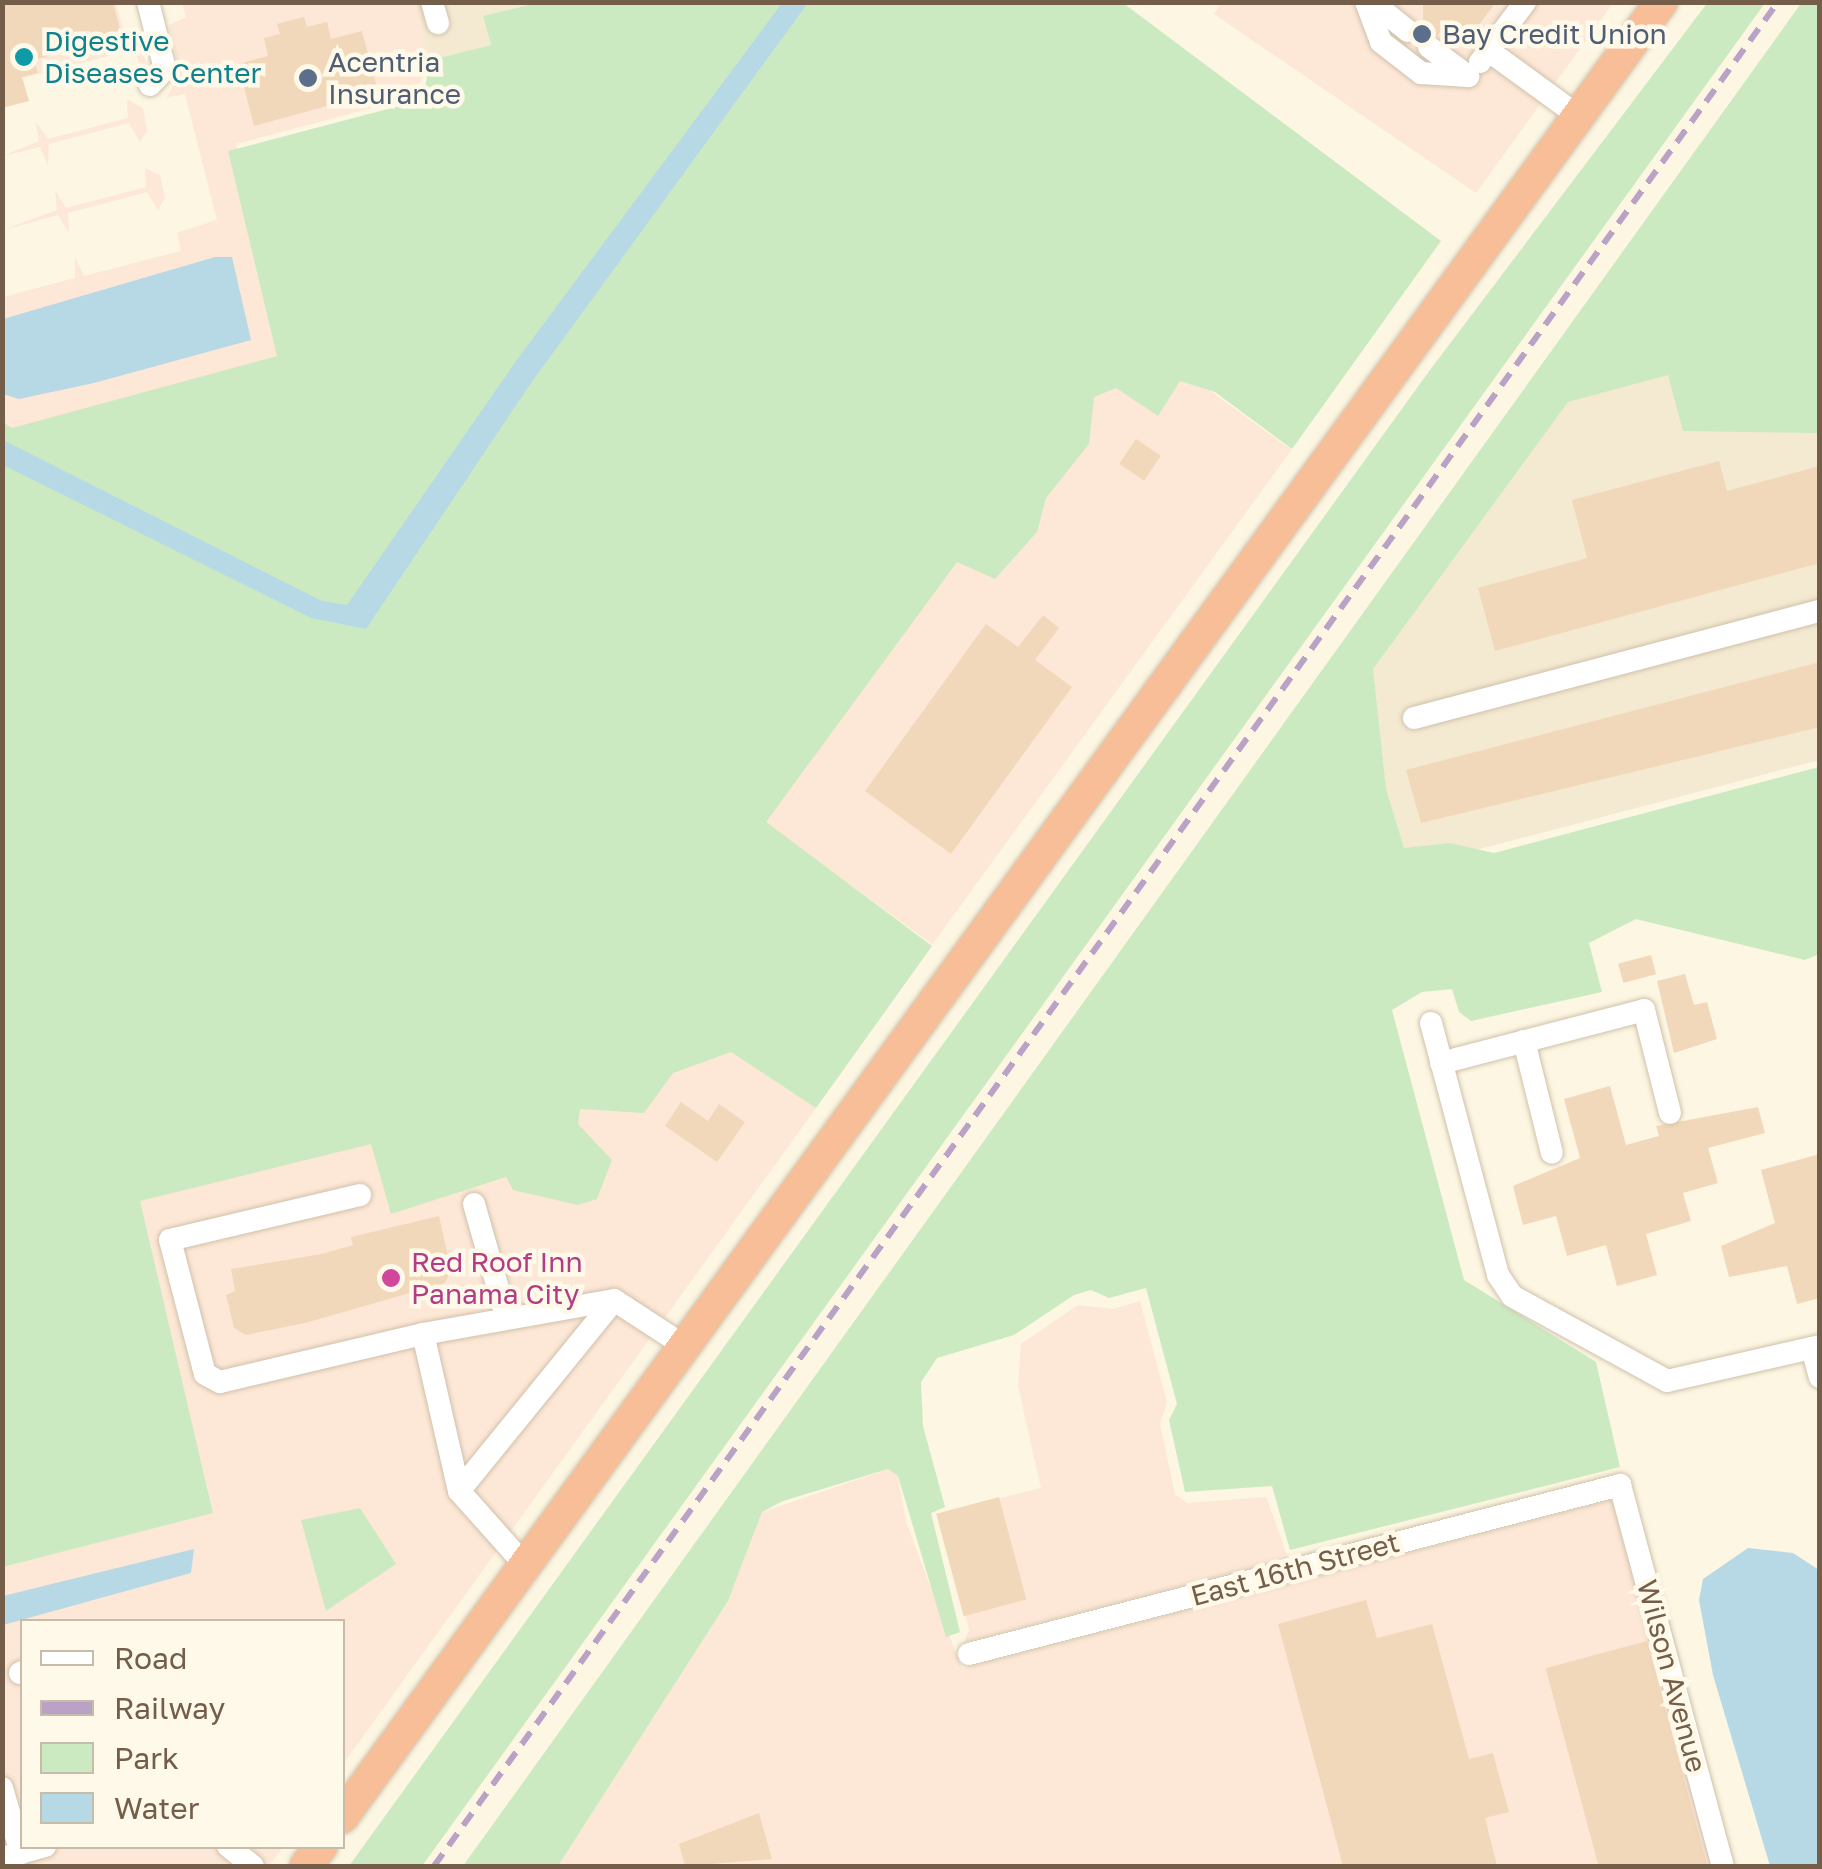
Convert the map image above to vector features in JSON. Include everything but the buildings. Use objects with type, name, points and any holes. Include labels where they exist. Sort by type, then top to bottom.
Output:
[{"type":"highway","points":[[345,1813],[1661,2]]},
{"type":"street","points":[[148,2],[165,68],[150,85]]},
{"type":"street","points":[[1369,2],[1408,31]]},
{"type":"street","points":[[1369,2],[1381,42],[1421,73],[1468,76]]},
{"type":"street","points":[[1468,76],[1525,2]]},
{"type":"street","points":[[1429,47],[1468,76]]},
{"type":"street","points":[[1489,51],[1577,115]]},
{"type":"street","points":[[1414,718],[1820,611]]},
{"type":"street","points":[[1441,1062],[1644,1010],[1670,1114]]},
{"type":"street","points":[[1430,1023],[1498,1275],[1512,1296],[1667,1381],[1816,1347],[1820,1378]]},
{"type":"street","points":[[1524,1041],[1552,1153]]},
{"type":"street","points":[[360,1195],[170,1240],[206,1374],[220,1382],[506,1316],[614,1300],[683,1345]]},
{"type":"street","points":[[474,1204],[506,1316]]},
{"type":"street","points":[[459,1491],[614,1300]]},
{"type":"street","points":[[423,1334],[459,1491],[525,1564]]},
{"type":"street","name":"East 16th Street","points":[[969,1654],[1620,1485]]},
{"type":"street","name":"Wilson Avenue","points":[[1620,1485],[1723,1866]]},
{"type":"street","points":[[2,1788],[12,1855]]},
{"type":"street","points":[[232,1849],[252,1866]]},
{"type":"shaded area","points":[[1222,2],[1613,3],[1476,193],[1214,14]]},
{"type":"shaded area","name":"Digestive Diseases Center","points":[[3,3],[116,3],[127,42],[146,41],[149,59],[141,67],[134,49],[81,63],[83,82],[62,88],[54,70],[18,79]]},
{"type":"shaded area","points":[[182,3],[416,3],[431,60],[413,97],[236,144],[299,396],[3,475],[3,297],[75,278],[75,257],[84,276],[181,251],[177,233],[217,220],[185,94],[167,97],[180,74],[169,25],[186,17]]},
{"type":"shaded area","points":[[416,3],[537,3],[483,16],[491,45],[431,60]]},
{"type":"shaded area","points":[[127,99],[143,108],[147,131],[140,142],[129,123],[49,144],[48,165],[40,147],[3,156],[39,141],[36,122],[48,139],[128,118]]},
{"type":"shaded area","points":[[145,168],[160,175],[165,198],[158,210],[147,192],[68,213],[69,233],[58,215],[3,230],[57,210],[55,190],[66,208],[146,187]]},
{"type":"shaded area","points":[[1819,189],[1819,760],[1171,930],[1665,232]]},
{"type":"shaded area","points":[[1103,313],[1292,450],[932,944],[744,807]]},
{"type":"shaded area","points":[[725,1048],[816,1108],[345,1761],[345,1619],[20,1619],[20,1849],[282,1849],[269,1866],[3,1866],[3,1567],[213,1512],[139,1201]]},
{"type":"shaded area","points":[[1140,1301],[1167,1402],[1160,1424],[1175,1494],[1187,1503],[1266,1497],[1288,1558],[964,1642],[969,1630],[943,1520],[952,1510],[1041,1488],[1018,1386],[1021,1344],[1078,1305],[1113,1309]]},
{"type":"shaded area","points":[[889,1469],[898,1476],[906,1522],[962,1669],[1613,1500],[1712,1866],[558,1866],[728,1601],[762,1512]]},
{"type":"green space","points":[[1708,2],[1765,3],[422,1866],[349,1866],[1430,370]]},
{"type":"green space","points":[[1802,2],[1820,3],[1819,433],[1683,431],[1668,375],[1568,402],[1373,669],[1386,789],[1404,848],[1450,843],[1494,853],[1819,767],[1819,954],[1805,960],[1636,919],[1589,943],[1602,992],[1471,1021],[1459,1012],[1452,989],[1422,992],[1392,1010],[1464,1280],[1596,1362],[1620,1467],[1290,1550],[1272,1486],[1185,1492],[1169,1420],[1177,1404],[1146,1288],[1109,1298],[1091,1290],[1074,1295],[1014,1335],[937,1358],[921,1382],[923,1426],[945,1507],[931,1513],[960,1632],[946,1637],[898,1476],[888,1469],[783,1501],[762,1512],[728,1601],[558,1866],[463,1866]]},
{"type":"green space","points":[[537,3],[1123,3],[1441,241],[1292,449],[1215,392],[1180,381],[1158,416],[1116,388],[1094,397],[1089,444],[1046,498],[1037,532],[995,579],[957,562],[766,822],[932,946],[816,1108],[731,1052],[673,1073],[644,1113],[580,1109],[578,1124],[612,1160],[597,1199],[578,1205],[513,1190],[506,1177],[391,1214],[371,1144],[140,1201],[213,1513],[3,1567],[3,422],[12,428],[277,356],[228,151],[422,100],[431,60],[491,45],[483,16]]},
{"type":"green space","points":[[360,1508],[396,1564],[326,1611],[301,1520]]},
{"type":"water","points":[[782,3],[808,3],[531,383],[366,629],[311,618],[3,465],[3,440],[322,601],[347,605],[516,361]]},
{"type":"water","points":[[215,257],[232,257],[251,340],[94,383],[19,399],[3,394],[3,319]]},
{"type":"water","points":[[1748,1548],[1793,1553],[1819,1570],[1819,1866],[1770,1866],[1713,1675],[1699,1600],[1703,1579]]},
{"type":"water","points":[[194,1549],[191,1573],[3,1625],[3,1596]]},
{"type":"railway","points":[[434,1866],[1778,2]]},
{"type":"place","name":"Bay Credit Union","points":[[1422,34]]},
{"type":"place","name":"Digestive Diseases Center","points":[[24,57]]},
{"type":"place","name":"Acentria Insurance","points":[[308,78]]},
{"type":"place","name":"Red Roof Inn Panama City","points":[[391,1278]]}]
